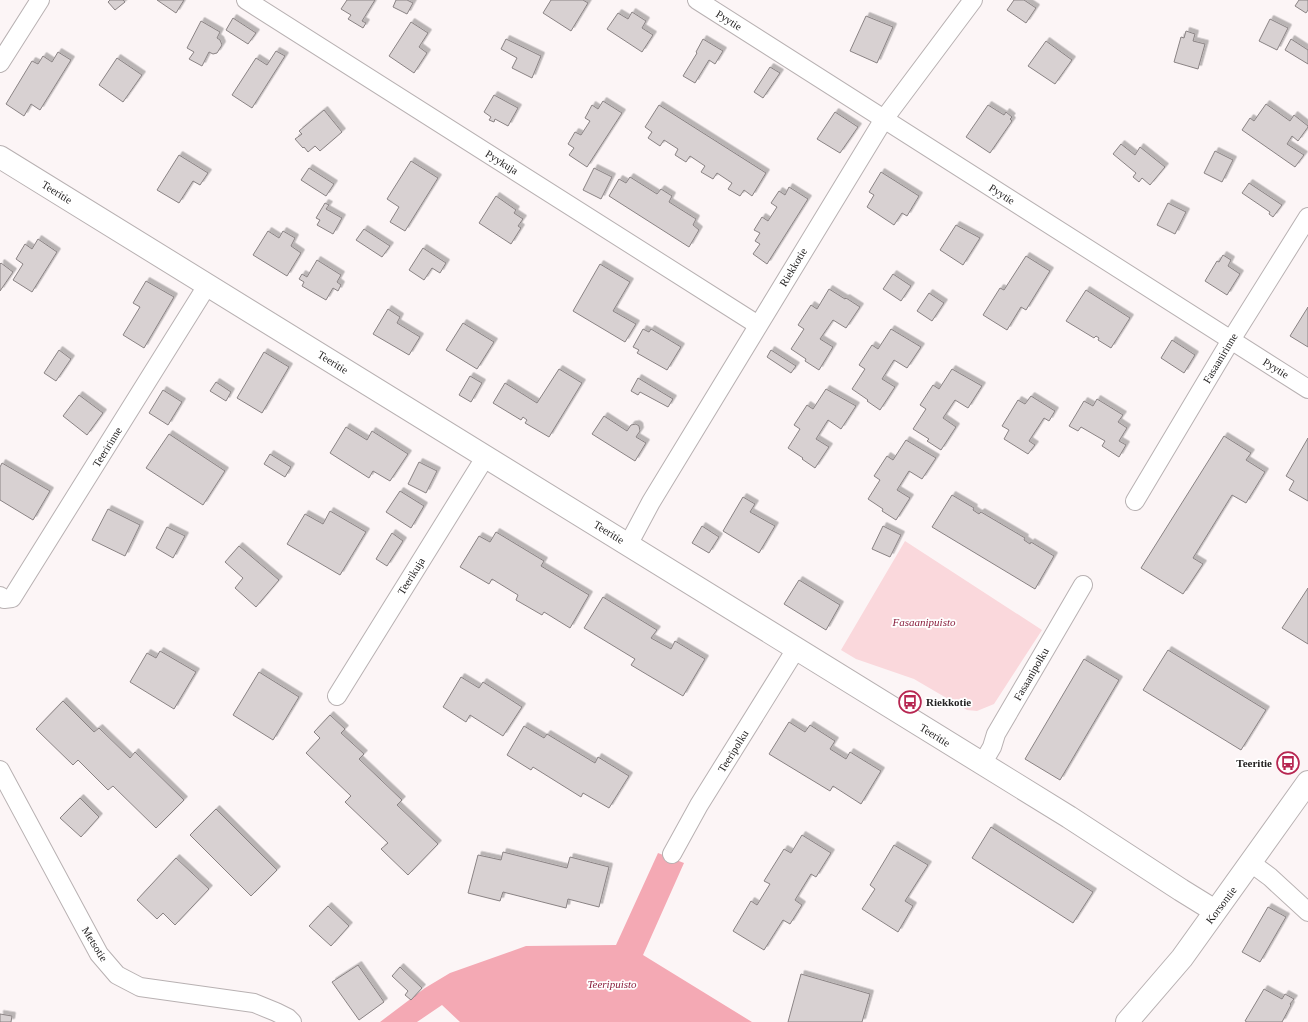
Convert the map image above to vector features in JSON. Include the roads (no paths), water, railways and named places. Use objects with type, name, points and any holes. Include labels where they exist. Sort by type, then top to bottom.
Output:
[{"type":"street","points":[[0,63],[40,0]]},
{"type":"street","name":"Pyykuja","points":[[246,0],[758,325]]},
{"type":"street","name":"Pyytie","points":[[697,0],[1308,389]]},
{"type":"street","name":"Riekkotie","points":[[628,545],[650,502],[884,119],[973,0]]},
{"type":"street","name":"Teeritie","points":[[0,156],[1069,817],[1215,911]]},
{"type":"street","name":"Fasaanirinne","points":[[1135,502],[1231,340],[1308,217]]},
{"type":"street","name":"Teeririnne","points":[[0,596],[4,599],[12,598],[208,284]]},
{"type":"street","name":"Teerikuja","points":[[337,696],[486,456]]},
{"type":"street","name":"Fasaanipolku","points":[[982,764],[992,747],[996,734],[1083,585]]},
{"type":"street","name":"Teeripolku","points":[[672,854],[699,805],[796,649]]},
{"type":"street","name":"Metsotie","points":[[0,770],[99,954],[117,975],[140,987],[254,1003],[288,1018],[292,1022]]},
{"type":"street","name":"Korsontie","points":[[1127,1022],[1182,958],[1215,911],[1252,863],[1308,782]]},
{"type":"street","points":[[1252,863],[1308,912]]},
{"type":"place","name":"Riekkotie","points":[[910,702]]},
{"type":"place","name":"Teeritie","points":[[1288,763]]},
{"type":"park label","name":"Fasaanipuisto","points":[[924,622]]},
{"type":"park label","name":"Teeripuisto","points":[[612,984]]}]
